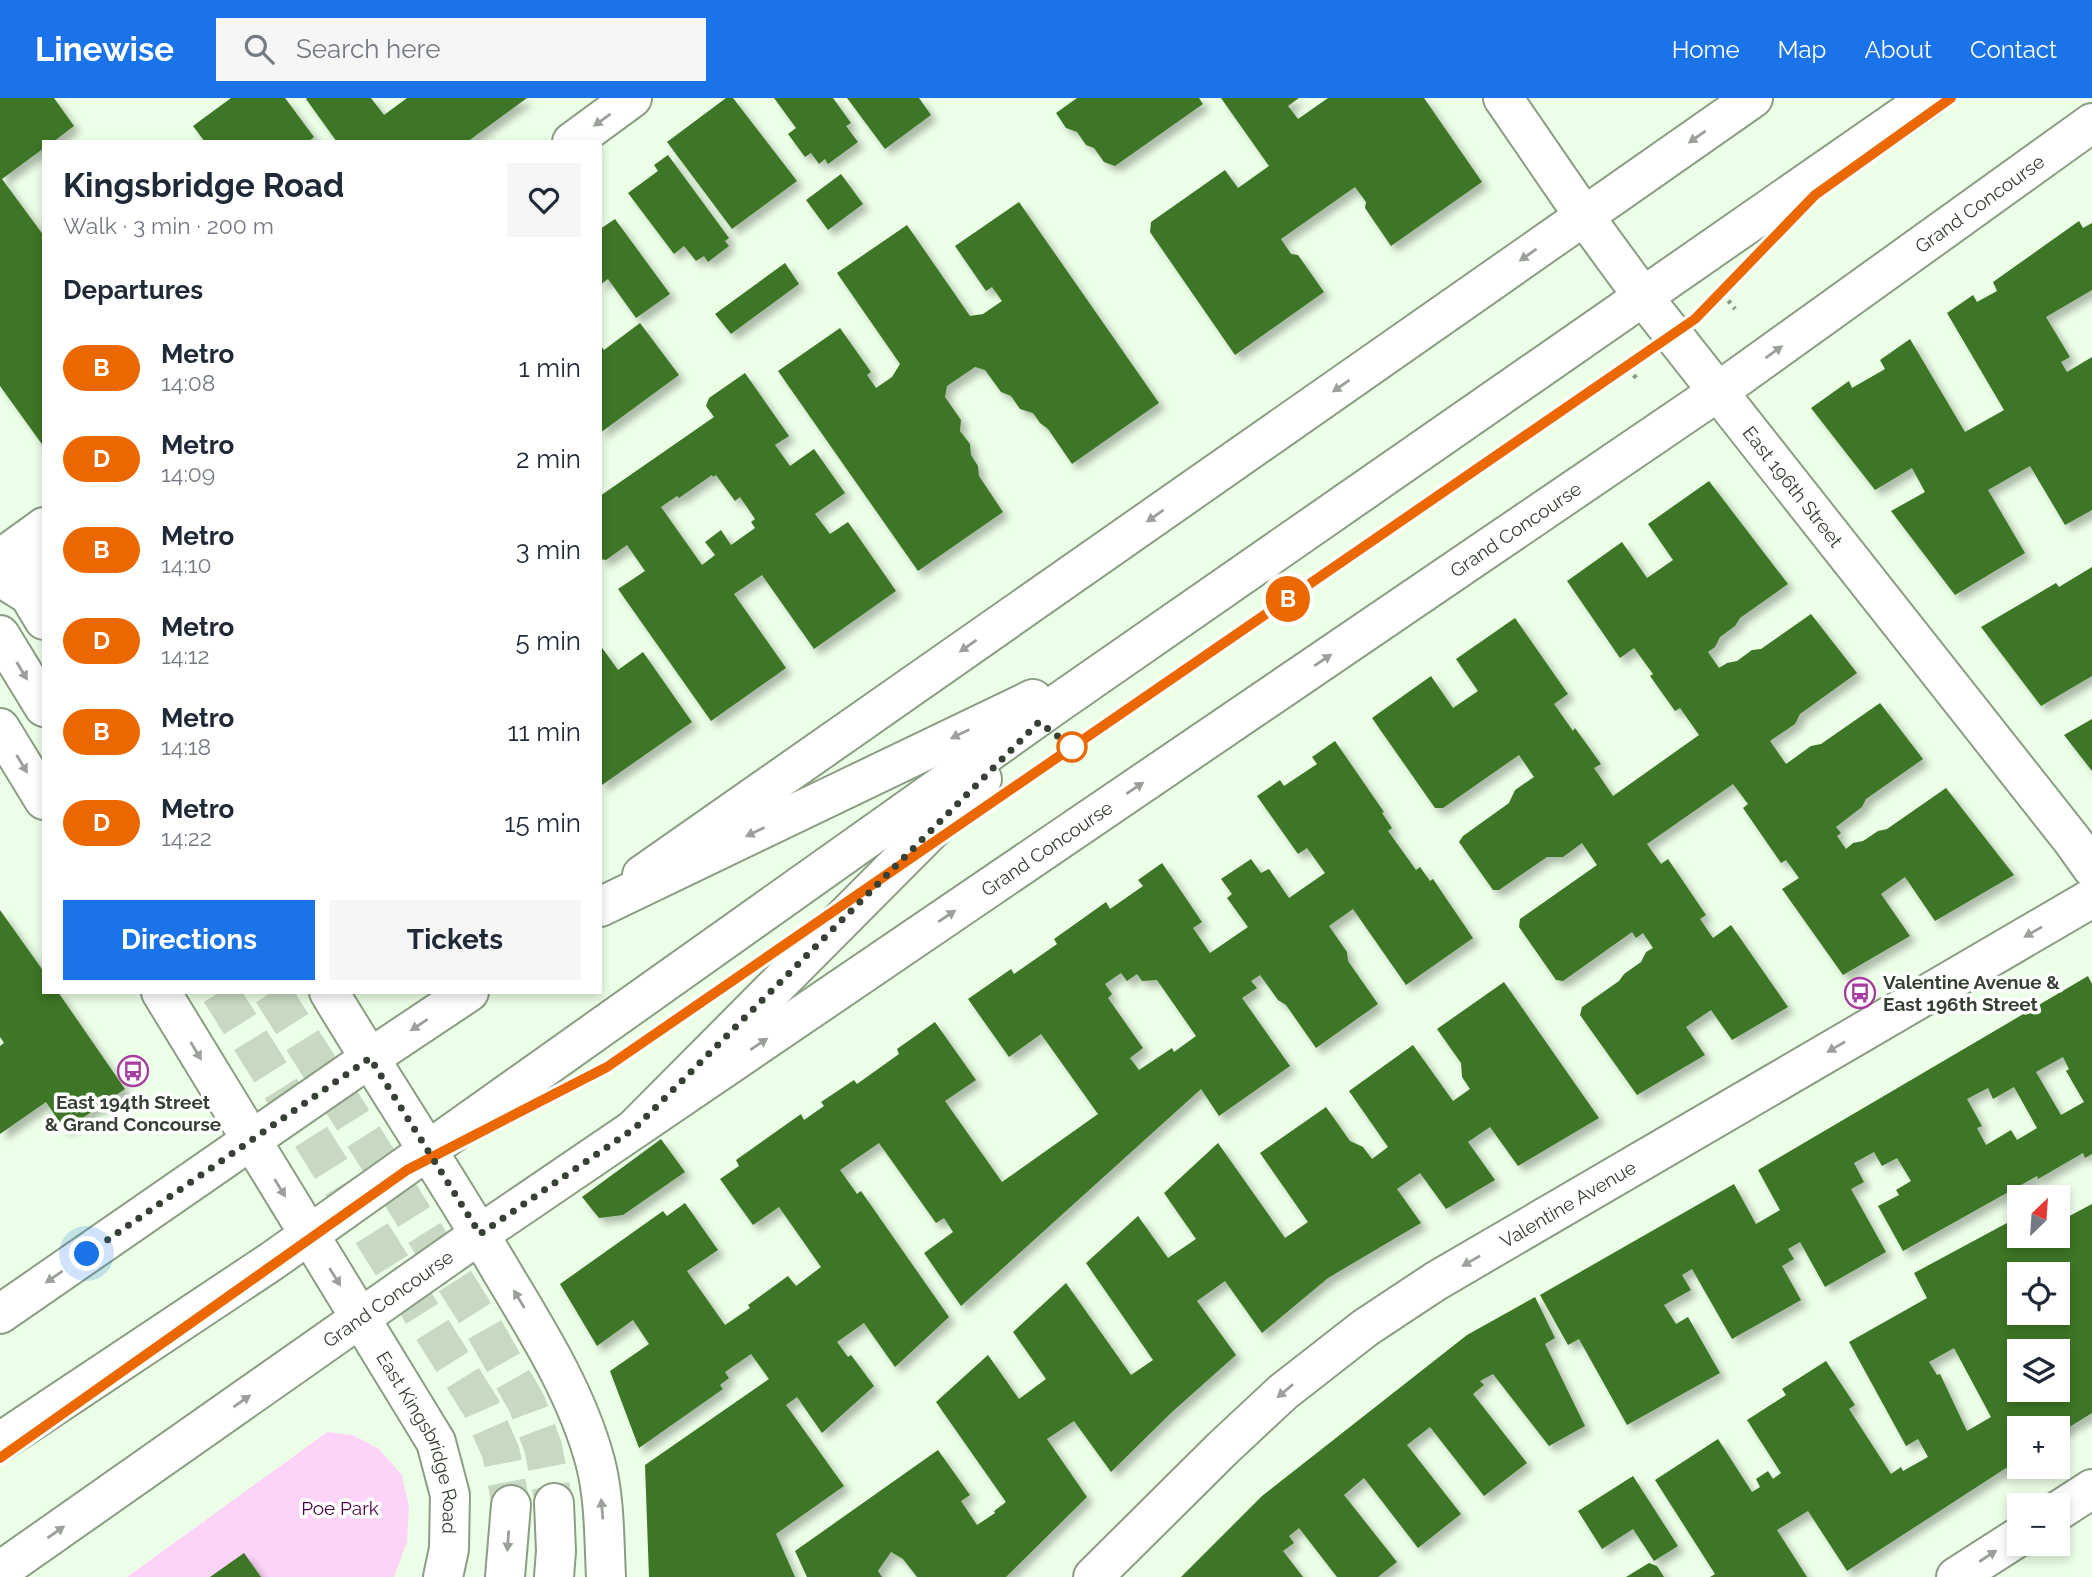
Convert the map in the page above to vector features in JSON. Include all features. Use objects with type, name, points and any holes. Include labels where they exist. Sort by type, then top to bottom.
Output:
[{"type":"street","points":[[575,140],[632,98]]},
{"type":"street","name":"East 196th Street","points":[[1503,98],[1644,298],[2072,840],[2092,869]]},
{"type":"street","points":[[602,904],[1753,98]]},
{"type":"street","points":[[0,1441],[309,1235],[1132,651],[1929,98]]},
{"type":"street","name":"Grand Concourse","points":[[0,1571],[480,1234],[1719,391],[2092,123]]},
{"type":"street","points":[[0,559],[42,528]]},
{"type":"street","points":[[0,568],[42,566]]},
{"type":"street","points":[[0,578],[29,595],[42,617]]},
{"type":"street","points":[[0,635],[42,704]]},
{"type":"street","points":[[602,904],[1132,651]]},
{"type":"street","points":[[635,1128],[1058,703]]},
{"type":"street","points":[[0,728],[42,797]]},
{"type":"street","name":"Valentine Avenue","points":[[1093,1577],[1283,1392],[1365,1328],[1436,1281],[2092,898]]},
{"type":"street","name":"East Kingsbridge Road","points":[[162,994],[408,1392],[436,1442],[450,1495],[449,1549],[443,1577]]},
{"type":"street","points":[[330,994],[480,1234],[545,1345],[580,1418],[595,1462],[603,1503],[606,1577]]},
{"type":"street","points":[[0,1314],[466,994]]},
{"type":"street","points":[[2070,1503],[2092,1489]]},
{"type":"street","points":[[554,1503],[554,1577]]},
{"type":"street","points":[[505,1577],[511,1506]]},
{"type":"street","points":[[1956,1577],[2007,1544]]},
{"type":"path","points":[[1723,294],[1735,309]]},
{"type":"path","points":[[1623,362],[1637,379]]},
{"type":"green space","name":"Poe Park","points":[[327,1432],[353,1435],[379,1449],[402,1475],[409,1507],[407,1542],[394,1577],[127,1577]]},
{"type":"building","points":[[0,98],[54,98],[74,126],[56,140],[42,140],[42,149],[2,179],[42,233],[42,444],[0,386]]},
{"type":"building","points":[[231,98],[285,98],[314,137],[310,140],[204,140],[193,126]]},
{"type":"building","points":[[371,98],[384,115],[407,98],[527,98],[470,140],[336,140],[306,99]]},
{"type":"building","points":[[726,98],[733,98],[797,181],[732,229],[667,142]]},
{"type":"building","points":[[774,98],[833,98],[851,123],[846,126],[858,142],[828,164],[825,159],[819,164],[811,153],[805,157],[788,134],[796,128]]},
{"type":"building","points":[[847,98],[919,98],[931,115],[885,149]]},
{"type":"building","points":[[1077,98],[1199,98],[1203,104],[1115,166],[1104,162],[1077,132],[1066,128],[1056,113]]},
{"type":"building","points":[[1221,98],[1299,98],[1288,106],[1298,119],[1328,98],[1424,98],[1482,182],[1391,246],[1365,208],[1366,202],[1355,187],[1281,239],[1291,254],[1298,255],[1324,292],[1235,355],[1150,232],[1151,222],[1225,170],[1238,188],[1269,166]]},
{"type":"building","points":[[668,155],[729,238],[725,241],[729,246],[708,262],[704,256],[696,261],[684,246],[674,254],[628,193],[658,171],[654,165]]},
{"type":"building","points":[[841,174],[863,204],[828,230],[806,200]]},
{"type":"building","points":[[1019,202],[1159,403],[1072,464],[1048,429],[1033,413],[1020,409],[1011,396],[1001,392],[985,370],[975,367],[947,386],[945,397],[961,420],[960,431],[970,444],[979,476],[1003,512],[918,571],[778,371],[840,328],[871,372],[867,375],[876,388],[892,377],[900,364],[837,273],[907,225],[970,316],[983,314],[1002,301],[992,287],[986,291],[955,246]]},
{"type":"building","points":[[615,219],[670,294],[636,318],[608,279],[602,284],[602,228]]},
{"type":"building","points":[[2079,221],[2083,228],[2092,223],[2092,290],[2046,317],[2070,357],[2061,362],[2067,372],[2092,357],[2092,510],[2065,525],[2030,466],[1988,490],[2025,553],[1955,595],[1891,511],[1925,492],[1912,468],[1875,490],[1811,408],[1849,381],[1852,388],[1885,369],[1880,360],[1910,339],[1965,432],[2004,410],[1947,313],[1973,295],[1977,302],[1997,291],[1993,282]]},
{"type":"building","points":[[785,263],[799,284],[731,334],[715,314]]},
{"type":"building","points":[[640,323],[679,375],[602,432],[602,347],[604,350]]},
{"type":"building","points":[[745,373],[789,436],[775,445],[790,466],[814,449],[845,493],[815,514],[830,534],[848,522],[896,591],[814,649],[762,575],[734,594],[786,668],[711,721],[618,589],[645,571],[627,545],[606,560],[602,559],[602,495],[714,417],[706,406],[709,398]],"holes":[[[716,475],[735,501],[740,497],[755,519],[751,522],[755,528],[731,545],[721,530],[705,542],[715,555],[702,565],[661,507]]]},
{"type":"building","points":[[1709,481],[1788,584],[1740,618],[1735,626],[1720,637],[1715,647],[1708,652],[1719,668],[1737,661],[1752,650],[1761,649],[1811,614],[1857,673],[1800,714],[1795,724],[1770,741],[1786,764],[1811,746],[1821,744],[1880,703],[1923,759],[1866,799],[1862,807],[1836,827],[1841,833],[1837,836],[1846,849],[1853,843],[1887,829],[1946,788],[2014,875],[1935,921],[1905,877],[1881,894],[1910,936],[1843,975],[1782,889],[1799,878],[1786,860],[1781,863],[1743,808],[1748,804],[1733,784],[1647,844],[1661,864],[1668,859],[1706,915],[1700,919],[1713,938],[1731,925],[1788,1007],[1732,1040],[1711,1010],[1686,1027],[1705,1055],[1637,1095],[1580,1015],[1582,1007],[1619,981],[1653,948],[1643,933],[1636,938],[1632,932],[1563,981],[1556,980],[1519,927],[1520,919],[1597,865],[1582,843],[1563,857],[1547,857],[1499,890],[1493,890],[1459,842],[1463,836],[1509,803],[1515,790],[1534,777],[1519,755],[1443,808],[1435,808],[1372,718],[1431,676],[1453,708],[1478,691],[1456,659],[1515,618],[1568,694],[1554,704],[1601,764],[1594,768],[1613,796],[1699,735],[1680,708],[1675,711],[1634,648],[1620,658],[1567,581],[1622,542],[1647,578],[1673,560],[1648,524]]},
{"type":"building","points":[[2092,567],[2092,676],[2041,706],[1981,627],[2056,583],[2059,587]]},
{"type":"building","points":[[602,648],[618,670],[643,652],[692,722],[602,785]]},
{"type":"building","points":[[2092,719],[2092,771],[2064,735]]},
{"type":"building","points":[[1335,741],[1384,812],[1382,813],[1392,828],[1388,831],[1416,870],[1420,867],[1430,881],[1433,879],[1473,938],[1406,985],[1353,909],[1329,926],[1347,952],[1348,961],[1378,1004],[1316,1048],[1286,1005],[1278,1000],[1260,975],[1251,981],[1257,988],[1242,998],[1290,1066],[1219,1116],[1201,1089],[961,1306],[924,1253],[953,1232],[944,1218],[936,1223],[879,1143],[840,1170],[857,1194],[861,1191],[949,1317],[895,1367],[864,1323],[837,1342],[848,1357],[851,1355],[874,1386],[822,1433],[797,1397],[786,1405],[844,1486],[776,1534],[795,1577],[649,1577],[645,1465],[769,1379],[751,1354],[725,1372],[729,1378],[720,1385],[723,1389],[639,1448],[610,1371],[649,1344],[633,1320],[597,1346],[560,1284],[663,1211],[667,1216],[685,1203],[718,1250],[687,1271],[725,1325],[788,1276],[796,1286],[821,1267],[779,1207],[753,1225],[720,1179],[739,1166],[736,1160],[801,1114],[804,1120],[824,1106],[821,1102],[854,1080],[857,1084],[899,1054],[897,1049],[935,1022],[976,1080],[945,1101],[1002,1182],[1098,1114],[1041,1034],[1009,1057],[968,999],[1011,969],[1014,974],[1057,944],[1054,939],[1106,902],[1110,909],[1143,886],[1138,880],[1162,863],[1202,922],[1193,928],[1210,953],[1248,927],[1227,898],[1232,894],[1221,879],[1251,859],[1261,873],[1269,869],[1289,898],[1325,873],[1307,848],[1298,854],[1257,796],[1280,780],[1284,786],[1317,764],[1312,757]],"holes":[[[1121,973],[1127,981],[1137,974],[1142,981],[1157,980],[1196,1036],[1174,1052],[1172,1048],[1139,1070],[1130,1058],[1143,1048],[1108,998],[1112,994],[1105,984]]]},
{"type":"building","points":[[0,910],[42,969],[42,994],[59,994],[125,1089],[65,1130],[46,1102],[0,1134],[0,1046],[4,1043],[0,1037]]},
{"type":"building","points":[[2088,976],[2092,984],[2092,1154],[2085,1158],[2083,1153],[2038,1179],[2037,1176],[2021,1185],[2007,1185],[2007,1193],[1903,1251],[1878,1206],[1899,1195],[1896,1190],[1911,1181],[1897,1158],[1882,1166],[1874,1152],[1854,1163],[1864,1182],[1851,1189],[1886,1252],[1825,1287],[1800,1242],[1788,1249],[1794,1259],[1782,1266],[1801,1300],[1732,1339],[1692,1269],[1682,1275],[1691,1290],[1664,1305],[1676,1324],[1688,1317],[1720,1373],[1627,1425],[1579,1339],[1568,1345],[1540,1295],[1734,1184],[1756,1224],[1780,1210],[1758,1170]],"holes":[[[2063,1057],[2069,1069],[2066,1071],[2084,1102],[2061,1115],[2036,1072]],[[2014,1087],[2037,1128],[2017,1140],[2011,1130],[1986,1145],[1977,1128],[1982,1126],[1967,1099],[1988,1088],[1993,1099]]]},
{"type":"building","points":[[1504,982],[1599,1118],[1518,1166],[1490,1127],[1468,1142],[1495,1180],[1446,1209],[1420,1173],[1397,1189],[1421,1223],[1328,1278],[1262,1333],[1225,1281],[1197,1301],[1236,1355],[1172,1412],[1111,1472],[1074,1421],[1047,1439],[1087,1497],[1006,1577],[917,1577],[903,1559],[891,1552],[878,1571],[882,1577],[807,1577],[795,1551],[938,1450],[970,1495],[961,1501],[977,1525],[995,1513],[994,1511],[1006,1502],[936,1402],[988,1355],[1019,1399],[1046,1379],[1013,1332],[1066,1283],[1131,1375],[1153,1360],[1086,1263],[1138,1216],[1168,1258],[1196,1239],[1164,1193],[1218,1143],[1285,1238],[1308,1222],[1260,1153],[1326,1107],[1350,1141],[1363,1147],[1372,1159],[1388,1147],[1349,1091],[1413,1045],[1453,1101],[1470,1089],[1462,1077],[1461,1063],[1437,1029]]},
{"type":"building","points":[[661,1139],[685,1172],[623,1215],[599,1218],[582,1197]]},
{"type":"building","points":[[2092,1204],[2092,1413],[2070,1427],[2070,1416],[2007,1416],[2007,1467],[1847,1571],[1808,1511],[1777,1530],[1807,1577],[1710,1577],[1715,1574],[1655,1480],[1718,1439],[1752,1492],[1760,1487],[1756,1479],[1768,1471],[1773,1479],[1781,1473],[1747,1420],[1786,1395],[1782,1389],[1826,1361],[1855,1405],[1849,1409],[1891,1474],[1901,1467],[1903,1471],[1928,1457],[1918,1439],[1906,1446],[1849,1342],[1927,1298],[1914,1273],[2007,1223],[2007,1248],[2070,1248],[2070,1216]],"holes":[[[1954,1348],[1991,1417],[1967,1431],[1940,1374],[1937,1375],[1929,1362]]]},
{"type":"building","points":[[1535,1297],[1555,1338],[1545,1344],[1585,1426],[1549,1446],[1493,1374],[1480,1381],[1484,1385],[1473,1394],[1527,1463],[1484,1496],[1430,1427],[1407,1445],[1461,1514],[1418,1548],[1364,1478],[1344,1495],[1397,1562],[1378,1577],[1337,1577],[1299,1528],[1289,1536],[1294,1543],[1283,1551],[1303,1577],[1181,1577],[1262,1496],[1467,1335]]},
{"type":"building","points":[[1633,1476],[1678,1546],[1654,1561],[1633,1529],[1602,1549],[1578,1511]]},
{"type":"building","points":[[244,1553],[261,1577],[210,1577]]},
{"type":"building","points":[[1649,1563],[1657,1566],[1664,1577],[1626,1577]]},
{"type":"tunnel","points":[[221,994],[481,1407],[501,1453],[511,1505]]},
{"type":"tunnel","points":[[273,994],[477,1316],[527,1404],[543,1447],[554,1503]]},
{"type":"metro line","name":"B","points":[[0,1458],[407,1170],[607,1067],[1695,319],[1815,195],[1951,98]]},
{"type":"place","name":"Valentine Avenue & East 196th Street","points":[[1860,993]]},
{"type":"place","name":"East 194th Street & Grand Concourse","points":[[133,1071]]},
{"type":"route","points":[[87,1254],[370,1058],[480,1234],[635,1128],[1039,722],[1072,747]]}]
